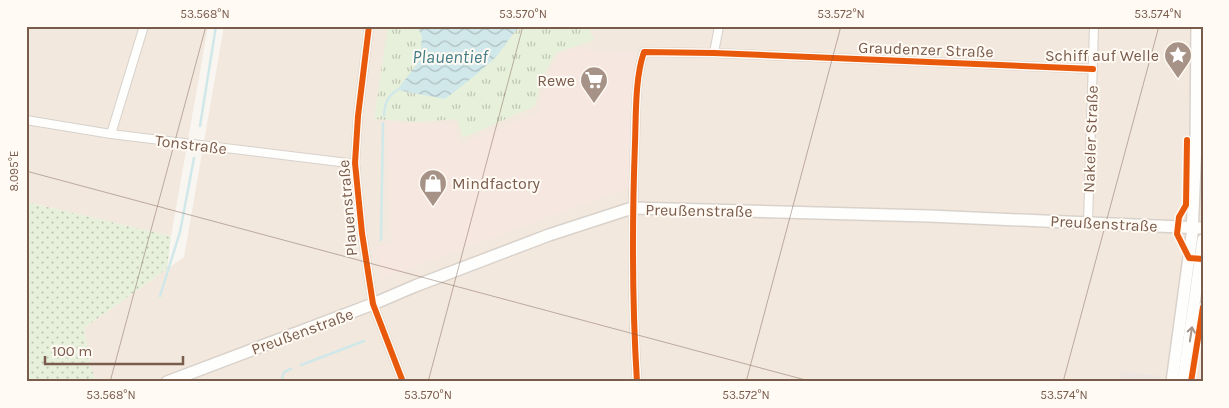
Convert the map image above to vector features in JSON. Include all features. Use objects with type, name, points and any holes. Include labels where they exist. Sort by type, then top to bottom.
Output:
[{"type":"main road","points":[[1172,382],[1198,227],[1196,143],[1197,26]]},
{"type":"main road","name":"Preußenstraße","points":[[168,382],[549,235],[632,208],[1198,227]]},
{"type":"main road","points":[[1183,382],[1203,240]]},
{"type":"street","points":[[111,134],[144,26]]},
{"type":"street","name":"Plauenstraße","points":[[369,26],[358,116],[355,163],[362,233],[374,304],[403,382]]},
{"type":"street","points":[[714,53],[719,26]]},
{"type":"street","name":"Nakeler Straße","points":[[1088,222],[1094,26]]},
{"type":"street","name":"Graudenzer Straße","points":[[632,208],[638,88],[644,52],[714,53],[1092,69]]},
{"type":"street","name":"Tonstraße","points":[[26,120],[111,134],[355,163]]},
{"type":"street","points":[[632,208],[634,344],[637,382]]},
{"type":"shaded area","points":[[26,26],[208,26],[171,236],[26,202]]},
{"type":"shaded area","points":[[224,26],[1203,26],[1203,382],[96,382],[91,368],[84,328],[184,257]]},
{"type":"shaded area","points":[[564,48],[637,53],[628,188],[381,279],[375,247],[391,243],[387,122],[454,125],[459,145],[538,113],[548,76]]},
{"type":"shaded area","points":[[1121,371],[1161,376],[1160,382],[1120,382]]},
{"type":"green space","points":[[388,26],[588,26],[594,40],[556,53],[542,78],[535,106],[463,138],[457,119],[417,122],[374,119]]},
{"type":"green space","points":[[26,202],[171,236],[167,269],[84,328],[91,368],[96,380],[93,382],[26,382]]},
{"type":"water","name":"Plauentief","points":[[417,26],[443,26],[458,29],[519,26],[496,57],[445,99],[397,90],[420,60],[422,36]]},
{"type":"waterway","points":[[200,126],[216,26]]},
{"type":"waterway","points":[[384,115],[387,101],[397,90]]},
{"type":"waterway","points":[[381,240],[383,123]]},
{"type":"waterway","points":[[160,296],[180,232],[194,158]]},
{"type":"waterway","points":[[301,365],[364,341]]},
{"type":"waterway","points":[[281,382],[284,372],[291,369]]},
{"type":"cycle path","points":[[369,26],[358,116],[355,163],[362,233],[373,304],[403,382]]},
{"type":"cycle path","points":[[637,382],[633,292],[633,202],[636,97],[644,52],[714,53],[1093,69]]},
{"type":"cycle path","points":[[1187,140],[1186,205],[1179,217],[1177,234],[1189,258],[1203,259]]},
{"type":"cycle path","points":[[1191,382],[1203,307]]},
{"type":"place","name":"Schiff auf Welle","points":[[1178,79]]},
{"type":"place","name":"Rewe","points":[[594,104]]},
{"type":"place","name":"Mindfactory","points":[[433,207]]}]
